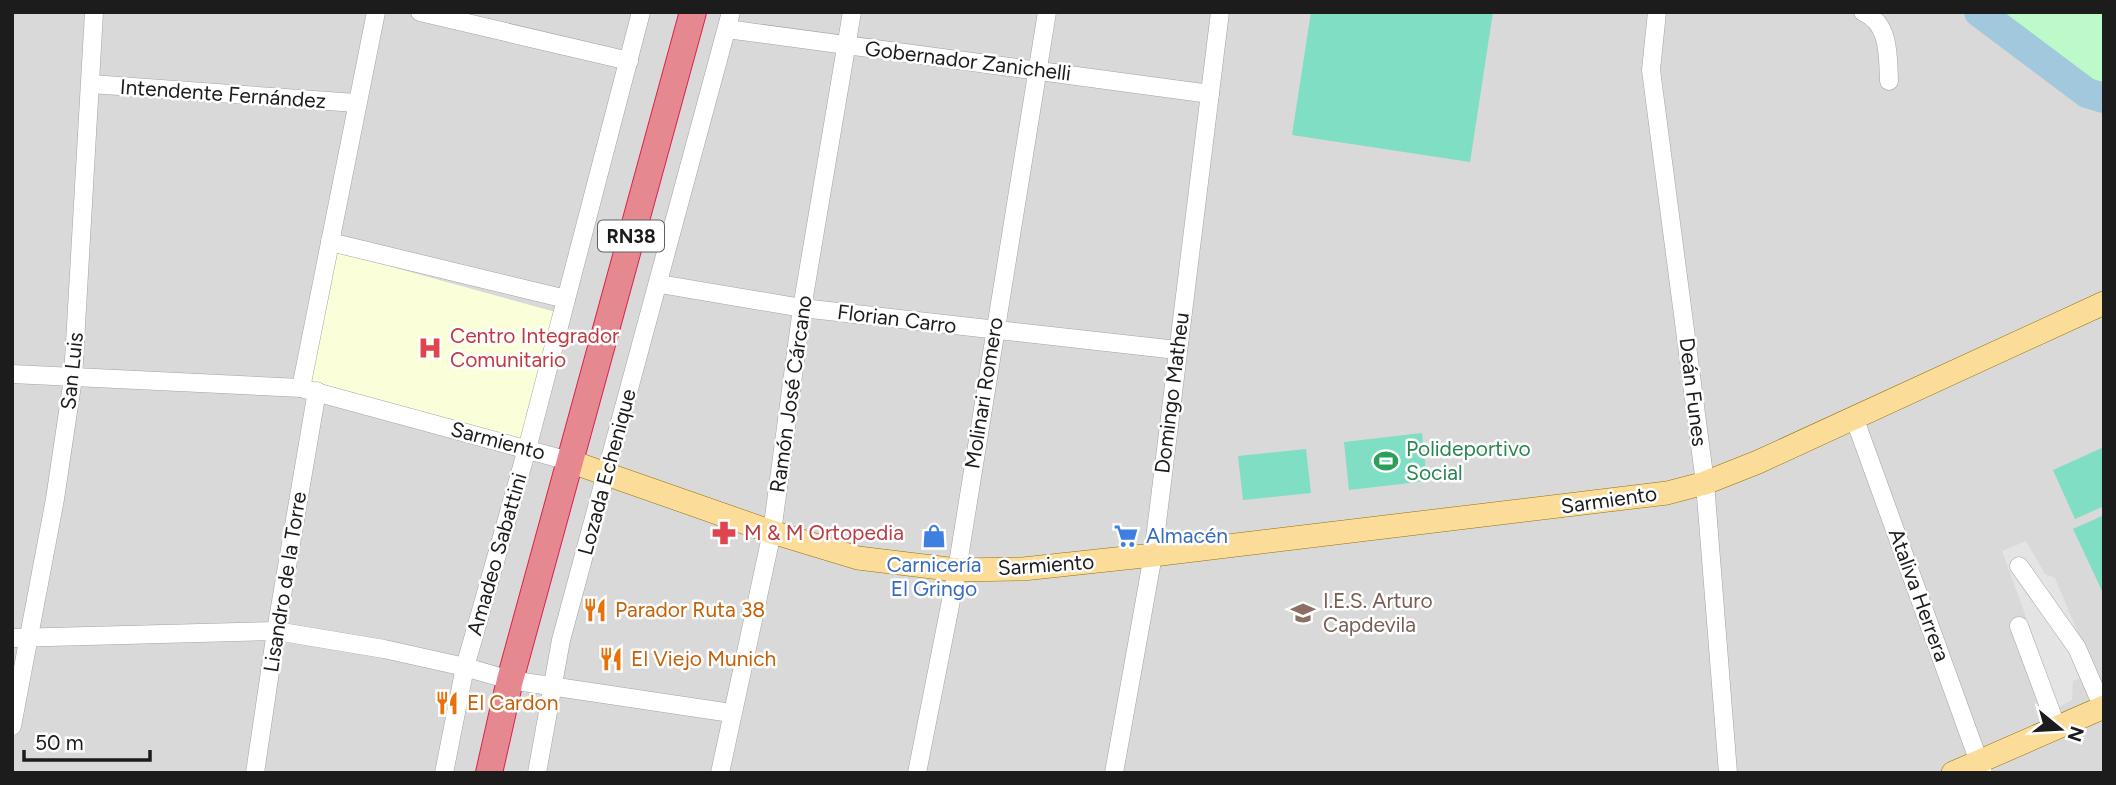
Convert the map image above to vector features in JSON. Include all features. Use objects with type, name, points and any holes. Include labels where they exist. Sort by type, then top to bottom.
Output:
[{"type":"highway","name":"RN38","points":[[489,773],[510,680],[693,12]]},
{"type":"main road","name":"Sarmiento","points":[[569,461],[772,532],[858,558],[957,570],[1023,569],[1667,493],[1705,483],[2104,303]]},
{"type":"main road","points":[[1953,773],[1981,767],[2057,728],[2104,708]]},
{"type":"street","name":"San Luis","points":[[12,726],[20,637],[55,499],[73,378],[94,12]]},
{"type":"street","name":"Lisandro de la Torre","points":[[255,773],[330,242],[376,12]]},
{"type":"street","points":[[420,12],[629,61]]},
{"type":"street","name":"Amadeo Sabattini","points":[[444,773],[466,667],[527,449],[640,12]]},
{"type":"street","name":"Ramón José Cárcano","points":[[720,773],[772,532],[802,308],[852,12]]},
{"type":"street","name":"Molinari Romero","points":[[917,773],[957,570],[993,331],[1047,12]]},
{"type":"street","name":"Domingo Matheu","points":[[1114,773],[1153,555],[1220,12]]},
{"type":"street","name":"Deán Funes","points":[[1657,12],[1651,70],[1705,483],[1728,773]]},
{"type":"street","points":[[1863,12],[1871,15],[1886,38],[1889,81]]},
{"type":"street","name":"Gobernador Zanichelli","points":[[729,21],[847,46],[1210,94]]},
{"type":"street","name":"Lozada Echenique","points":[[537,773],[561,640],[660,284],[729,21]]},
{"type":"street","name":"Intendente Fernández","points":[[91,84],[356,103]]},
{"type":"street","points":[[330,242],[566,299]]},
{"type":"street","name":"Florian Carro","points":[[660,284],[802,308],[1177,351]]},
{"type":"street","name":"Sarmiento","points":[[12,374],[309,390],[569,461]]},
{"type":"street","name":"Ataliva Herrera","points":[[1854,417],[1981,767]]},
{"type":"street","points":[[2019,566],[2077,648],[2104,708]]},
{"type":"street","points":[[2020,626],[2057,728]]},
{"type":"street","points":[[20,637],[276,631],[466,667],[510,680],[732,713]]},
{"type":"shaded area","points":[[12,12],[2104,12],[2104,773],[12,773]]},
{"type":"shaded area","name":"Centro Integrador Comunitario","points":[[327,249],[559,313],[527,449],[303,384]]},
{"type":"shaded area","points":[[2026,541],[2045,574],[2055,578],[2094,671],[2073,681],[2072,700],[2059,707],[2002,551]]},
{"type":"green space","points":[[1311,12],[1493,12],[1470,162],[1292,135]]},
{"type":"green space","points":[[1979,12],[2104,12],[2104,98],[2087,93]]},
{"type":"green space","name":"Polideportivo Social","points":[[1422,433],[1427,481],[1349,490],[1344,442]]},
{"type":"green space","points":[[2104,447],[2104,506],[2075,519],[2053,470]]},
{"type":"green space","points":[[1306,449],[1311,493],[1243,500],[1238,456]]},
{"type":"green space","points":[[2104,515],[2104,595],[2073,529]]},
{"type":"waterway","points":[[1979,12],[2087,93],[2104,98]]},
{"type":"place","name":"Centro Integrador Comunitario","points":[[430,348]]},
{"type":"place","name":"Polideportivo Social","points":[[1386,461]]},
{"type":"place","name":"M & M Ortopedia","points":[[724,533]]},
{"type":"place","name":"Carnicería El Gringo","points":[[934,536]]},
{"type":"place","name":"Almacén","points":[[1126,536]]},
{"type":"place","name":"Parador Ruta 38","points":[[595,610]]},
{"type":"place","name":"I.E.S. Arturo Capdevila","points":[[1303,613]]},
{"type":"place","name":"El Viejo Munich","points":[[611,659]]},
{"type":"place","name":"El Cardon","points":[[447,703]]}]
